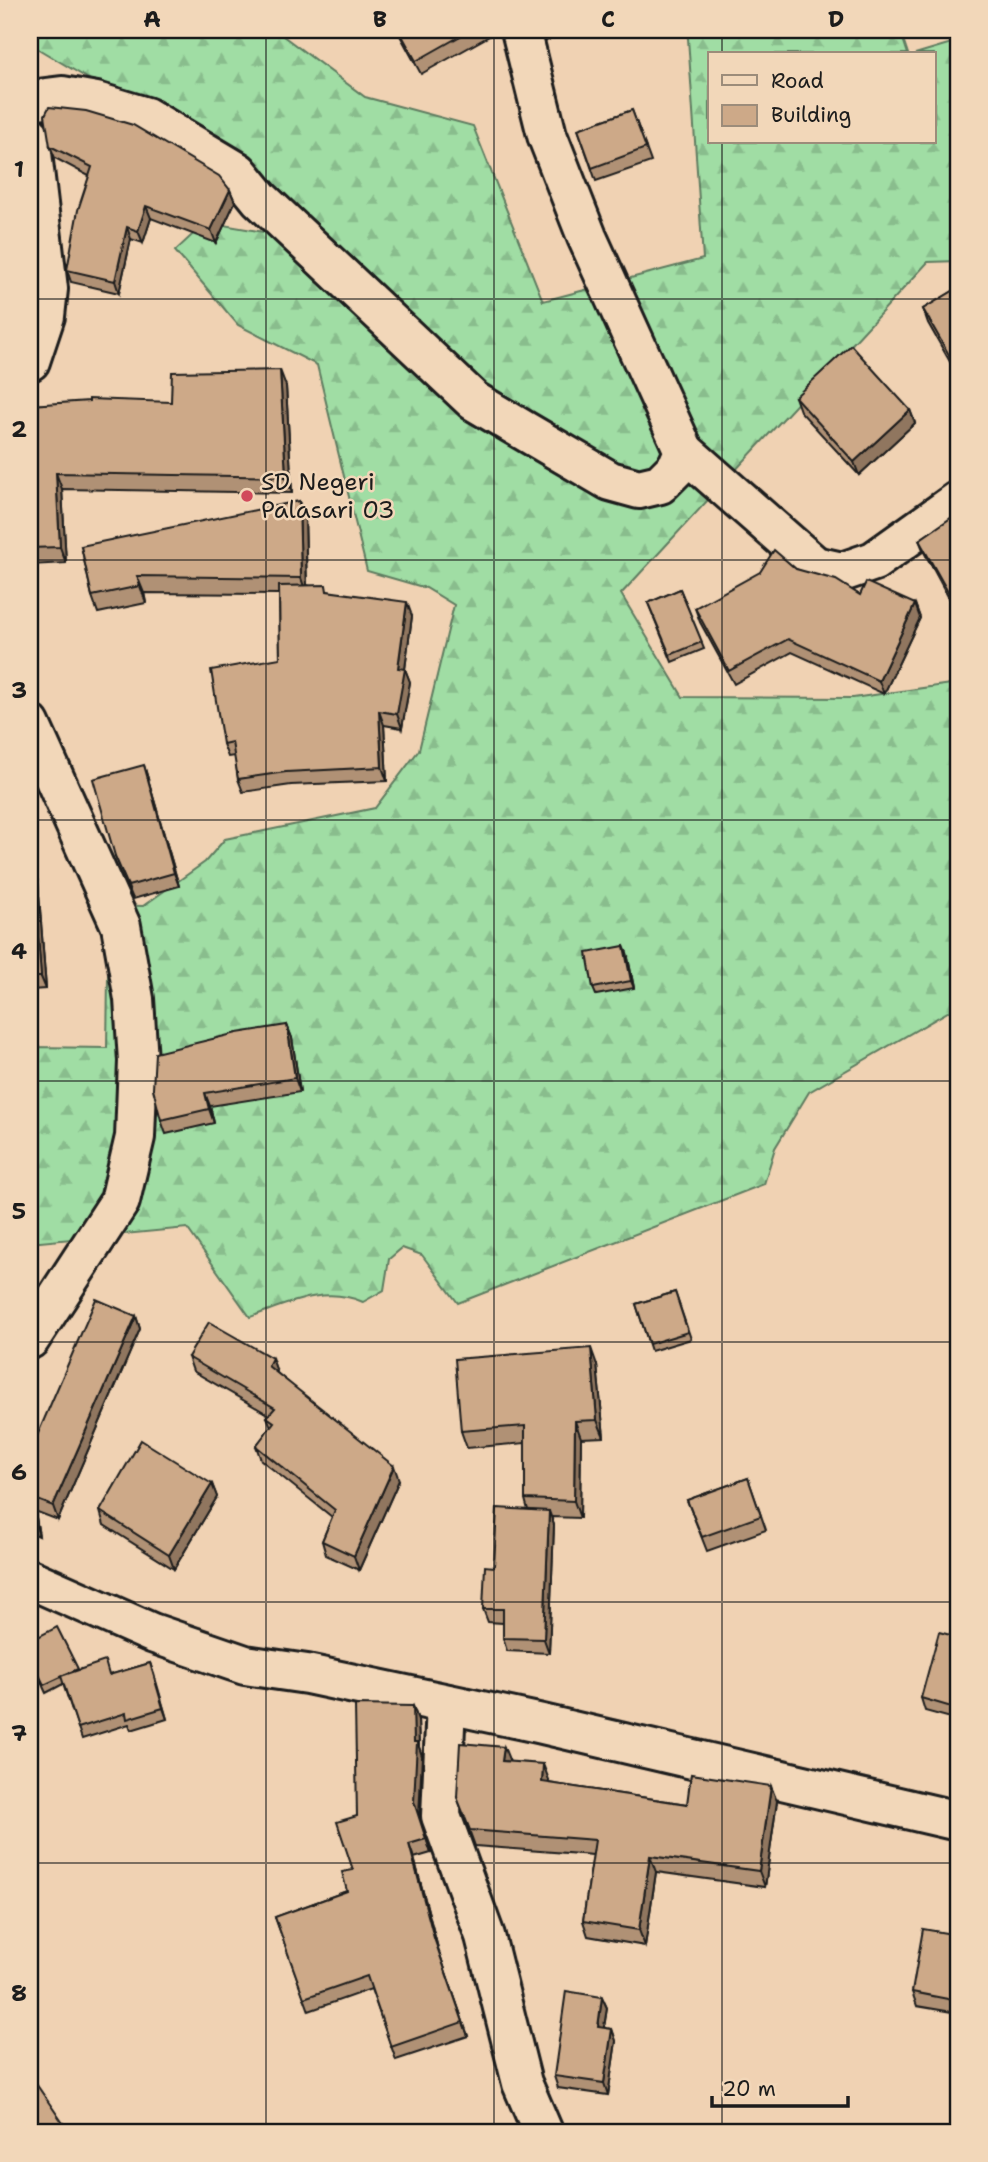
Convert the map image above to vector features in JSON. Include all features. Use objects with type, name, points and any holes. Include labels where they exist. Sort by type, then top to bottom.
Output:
[{"type":"street","points":[[521,30],[547,135],[577,211],[684,451],[815,566],[842,572],[874,561],[958,501]]},
{"type":"street","points":[[30,100],[62,96],[96,102],[146,117],[238,172],[260,199],[474,401],[610,481],[639,489],[660,484],[677,467],[684,451]]},
{"type":"street","points":[[30,136],[48,289],[45,316],[30,361]]},
{"type":"street","points":[[30,724],[121,926],[134,999],[138,1061],[135,1137],[120,1201],[30,1339]]},
{"type":"street","points":[[30,1579],[152,1633],[245,1665],[307,1674],[446,1704],[958,1821]]},
{"type":"street","points":[[446,1704],[441,1815],[485,1936],[522,2083],[543,2132]]},
{"type":"green space","points":[[30,30],[275,30],[365,97],[473,126],[543,301],[703,259],[688,38],[683,30],[900,30],[907,52],[708,52],[708,144],[936,144],[936,52],[922,52],[958,41],[958,261],[928,262],[621,594],[683,697],[853,698],[958,683],[958,1006],[809,1092],[775,1148],[764,1184],[458,1303],[422,1255],[402,1248],[389,1259],[384,1290],[363,1302],[349,1297],[320,1296],[292,1302],[250,1317],[187,1228],[30,1243],[30,1047],[107,1048],[109,905],[143,906],[205,862],[225,839],[375,808],[419,750],[454,605],[426,588],[367,571],[317,365],[238,325],[175,251],[206,222],[264,232],[275,190],[30,44]]},
{"type":"building","points":[[399,30],[471,30],[416,61]]},
{"type":"building","points":[[49,107],[86,111],[133,125],[219,176],[230,190],[211,230],[146,206],[138,231],[127,227],[115,281],[67,270],[78,210],[92,167],[50,146],[45,115]]},
{"type":"building","points":[[632,110],[646,148],[592,168],[578,129]]},
{"type":"building","points":[[958,288],[958,357],[952,360],[923,309]]},
{"type":"building","points":[[851,345],[910,410],[854,462],[795,397]]},
{"type":"building","points":[[280,370],[286,477],[56,473],[60,547],[30,548],[30,405],[89,399],[171,402],[172,372]]},
{"type":"building","points":[[299,501],[301,578],[137,576],[140,586],[92,596],[81,546]]},
{"type":"building","points":[[958,513],[958,610],[919,540]]},
{"type":"building","points":[[774,550],[796,569],[836,580],[860,595],[866,582],[915,604],[879,681],[788,639],[729,671],[695,608],[760,572]]},
{"type":"building","points":[[326,585],[327,591],[407,602],[398,668],[405,669],[397,714],[379,711],[382,767],[286,772],[238,779],[232,742],[223,744],[211,670],[280,658],[279,586]]},
{"type":"building","points":[[680,589],[702,642],[670,655],[648,603]]},
{"type":"building","points":[[144,765],[174,873],[128,886],[115,856],[93,779]]},
{"type":"building","points":[[30,870],[33,870],[41,977],[30,977]]},
{"type":"building","points":[[624,946],[631,981],[593,988],[587,953]]},
{"type":"building","points":[[287,1025],[295,1078],[205,1093],[209,1109],[161,1120],[153,1089],[155,1053],[237,1033]]},
{"type":"building","points":[[675,1292],[688,1332],[649,1344],[636,1304]]},
{"type":"building","points":[[96,1299],[136,1316],[53,1506],[30,1497],[30,1452]]},
{"type":"building","points":[[209,1322],[272,1358],[268,1366],[394,1466],[354,1556],[322,1541],[335,1510],[256,1446],[274,1422],[267,1417],[275,1408],[188,1357]]},
{"type":"building","points":[[591,1348],[597,1420],[575,1421],[574,1501],[525,1499],[525,1426],[461,1431],[455,1359]]},
{"type":"building","points":[[141,1440],[212,1484],[169,1555],[100,1511]]},
{"type":"building","points":[[748,1478],[761,1516],[702,1537],[687,1500]]},
{"type":"building","points":[[30,1497],[34,1522],[30,1521]]},
{"type":"building","points":[[497,1508],[549,1511],[544,1639],[503,1638],[503,1609],[483,1609],[485,1566],[494,1567]]},
{"type":"building","points":[[57,1627],[78,1669],[44,1685],[30,1656],[30,1641]]},
{"type":"building","points":[[939,1632],[958,1637],[958,1709],[921,1698]]},
{"type":"building","points":[[105,1661],[109,1675],[150,1663],[163,1708],[127,1719],[126,1713],[78,1728],[61,1676]]},
{"type":"building","points":[[355,1705],[413,1706],[414,1742],[417,1742],[414,1802],[426,1839],[409,1844],[434,1938],[463,2022],[391,2047],[367,1976],[304,1998],[275,1917],[347,1891],[342,1872],[353,1870],[337,1822],[357,1816]]},
{"type":"building","points":[[460,1743],[504,1747],[502,1761],[543,1764],[542,1782],[687,1804],[691,1774],[771,1786],[759,1871],[650,1856],[639,1930],[583,1921],[595,1840],[470,1830],[457,1797]]},
{"type":"building","points":[[923,1929],[958,1935],[958,2001],[912,1992]]},
{"type":"building","points":[[566,1991],[602,1997],[598,2027],[612,2029],[604,2083],[554,2076]]},
{"type":"building","points":[[30,2075],[69,2132],[30,2132]]},
{"type":"place","name":"SD Negeri Palasari 03","points":[[247,496]]}]
